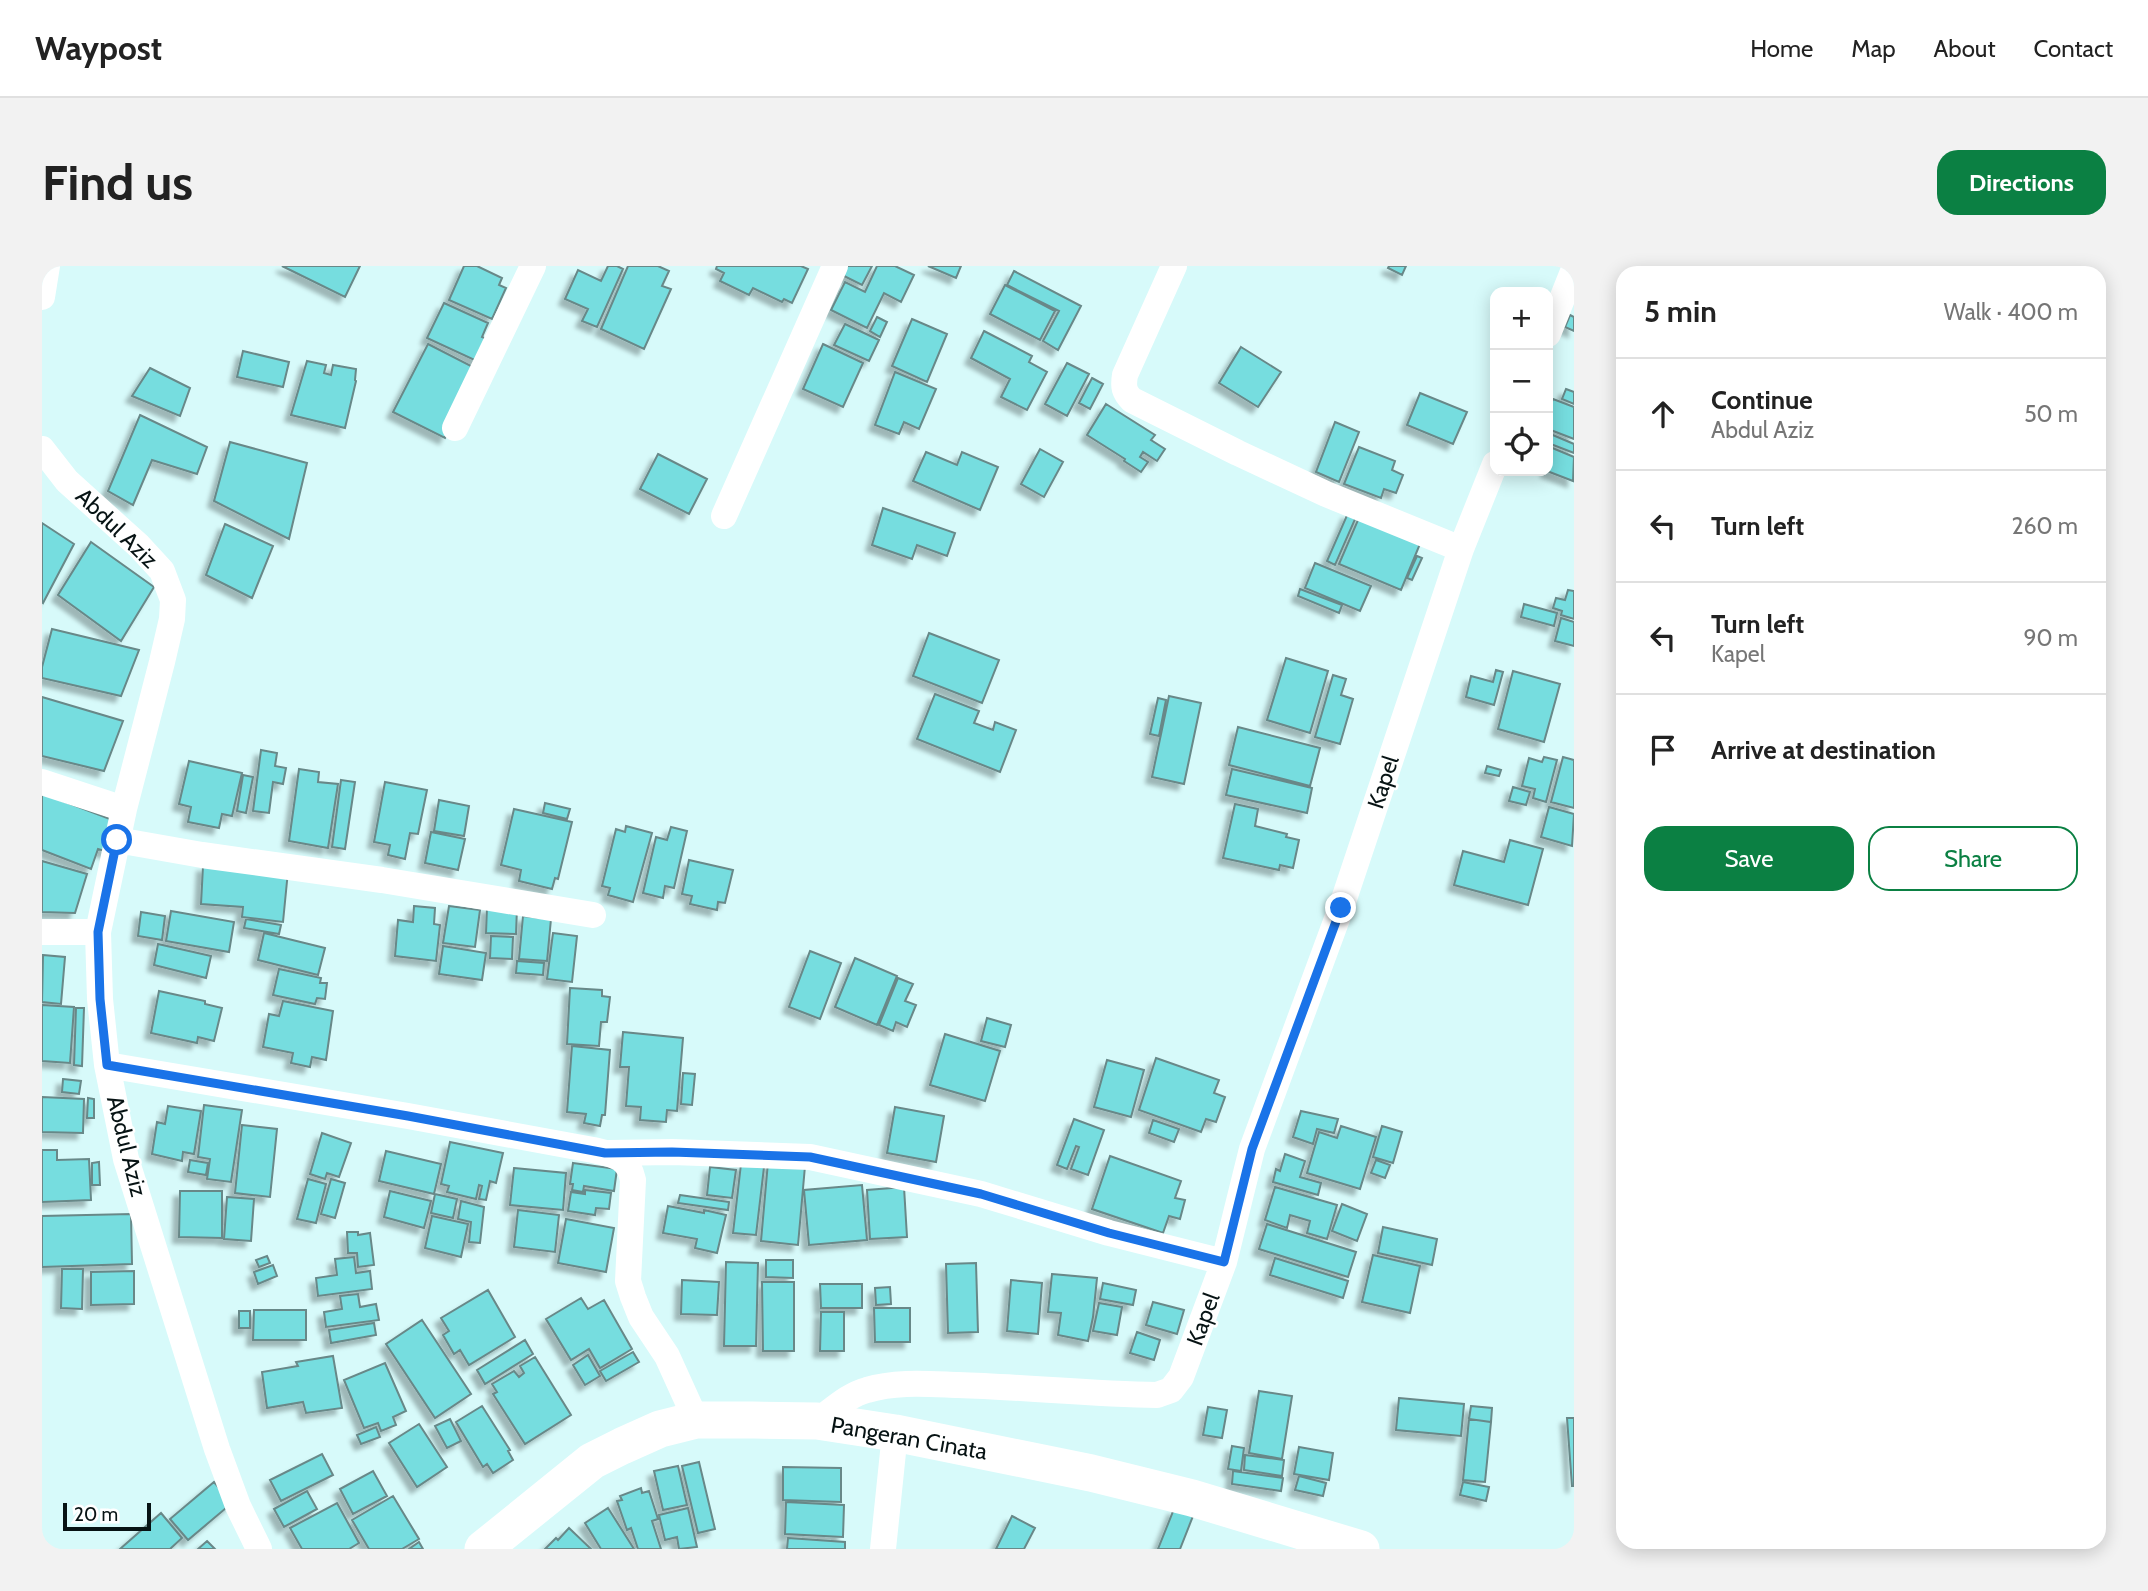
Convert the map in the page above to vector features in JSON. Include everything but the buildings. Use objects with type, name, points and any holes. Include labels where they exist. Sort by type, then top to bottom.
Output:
[{"type":"street","points":[[42,296],[47,266]]},
{"type":"street","points":[[455,428],[533,266]]},
{"type":"street","points":[[724,516],[835,266]]},
{"type":"street","points":[[1174,266],[1125,375],[1123,385],[1132,400],[1326,494],[1461,549]]},
{"type":"street","points":[[1553,322],[1574,269]]},
{"type":"street","name":"Abdul Aziz","points":[[42,449],[67,481],[139,546],[162,571],[173,600],[172,619],[124,808],[98,932],[100,999],[107,1065],[126,1159],[218,1449],[238,1506],[259,1549]]},
{"type":"street","name":"Kapel","points":[[817,1421],[852,1396],[890,1385],[1006,1386],[1142,1395],[1157,1395],[1171,1390],[1185,1367],[1224,1262],[1252,1149],[1341,908],[1461,549],[1490,476]]},
{"type":"street","points":[[42,782],[124,808]]},
{"type":"street","points":[[117,840],[593,915]]},
{"type":"street","points":[[42,932],[98,932]]},
{"type":"street","points":[[107,1065],[408,1116],[605,1153],[622,1159],[628,1164],[633,1180],[628,1273],[633,1297],[641,1317],[667,1356],[696,1420]]},
{"type":"street","points":[[605,1153],[672,1152],[810,1157],[981,1194],[1109,1233],[1224,1262]]},
{"type":"street","name":"Pangeran Cinata","points":[[484,1549],[592,1461],[660,1429],[696,1420],[817,1421],[895,1433],[1091,1473],[1205,1502],[1362,1549]]},
{"type":"street","points":[[883,1549],[895,1433]]},
{"type":"route","points":[[117,840],[98,932],[100,999],[107,1065],[408,1116],[605,1153],[672,1152],[810,1157],[981,1194],[1109,1233],[1224,1262],[1252,1149],[1341,908]]}]
